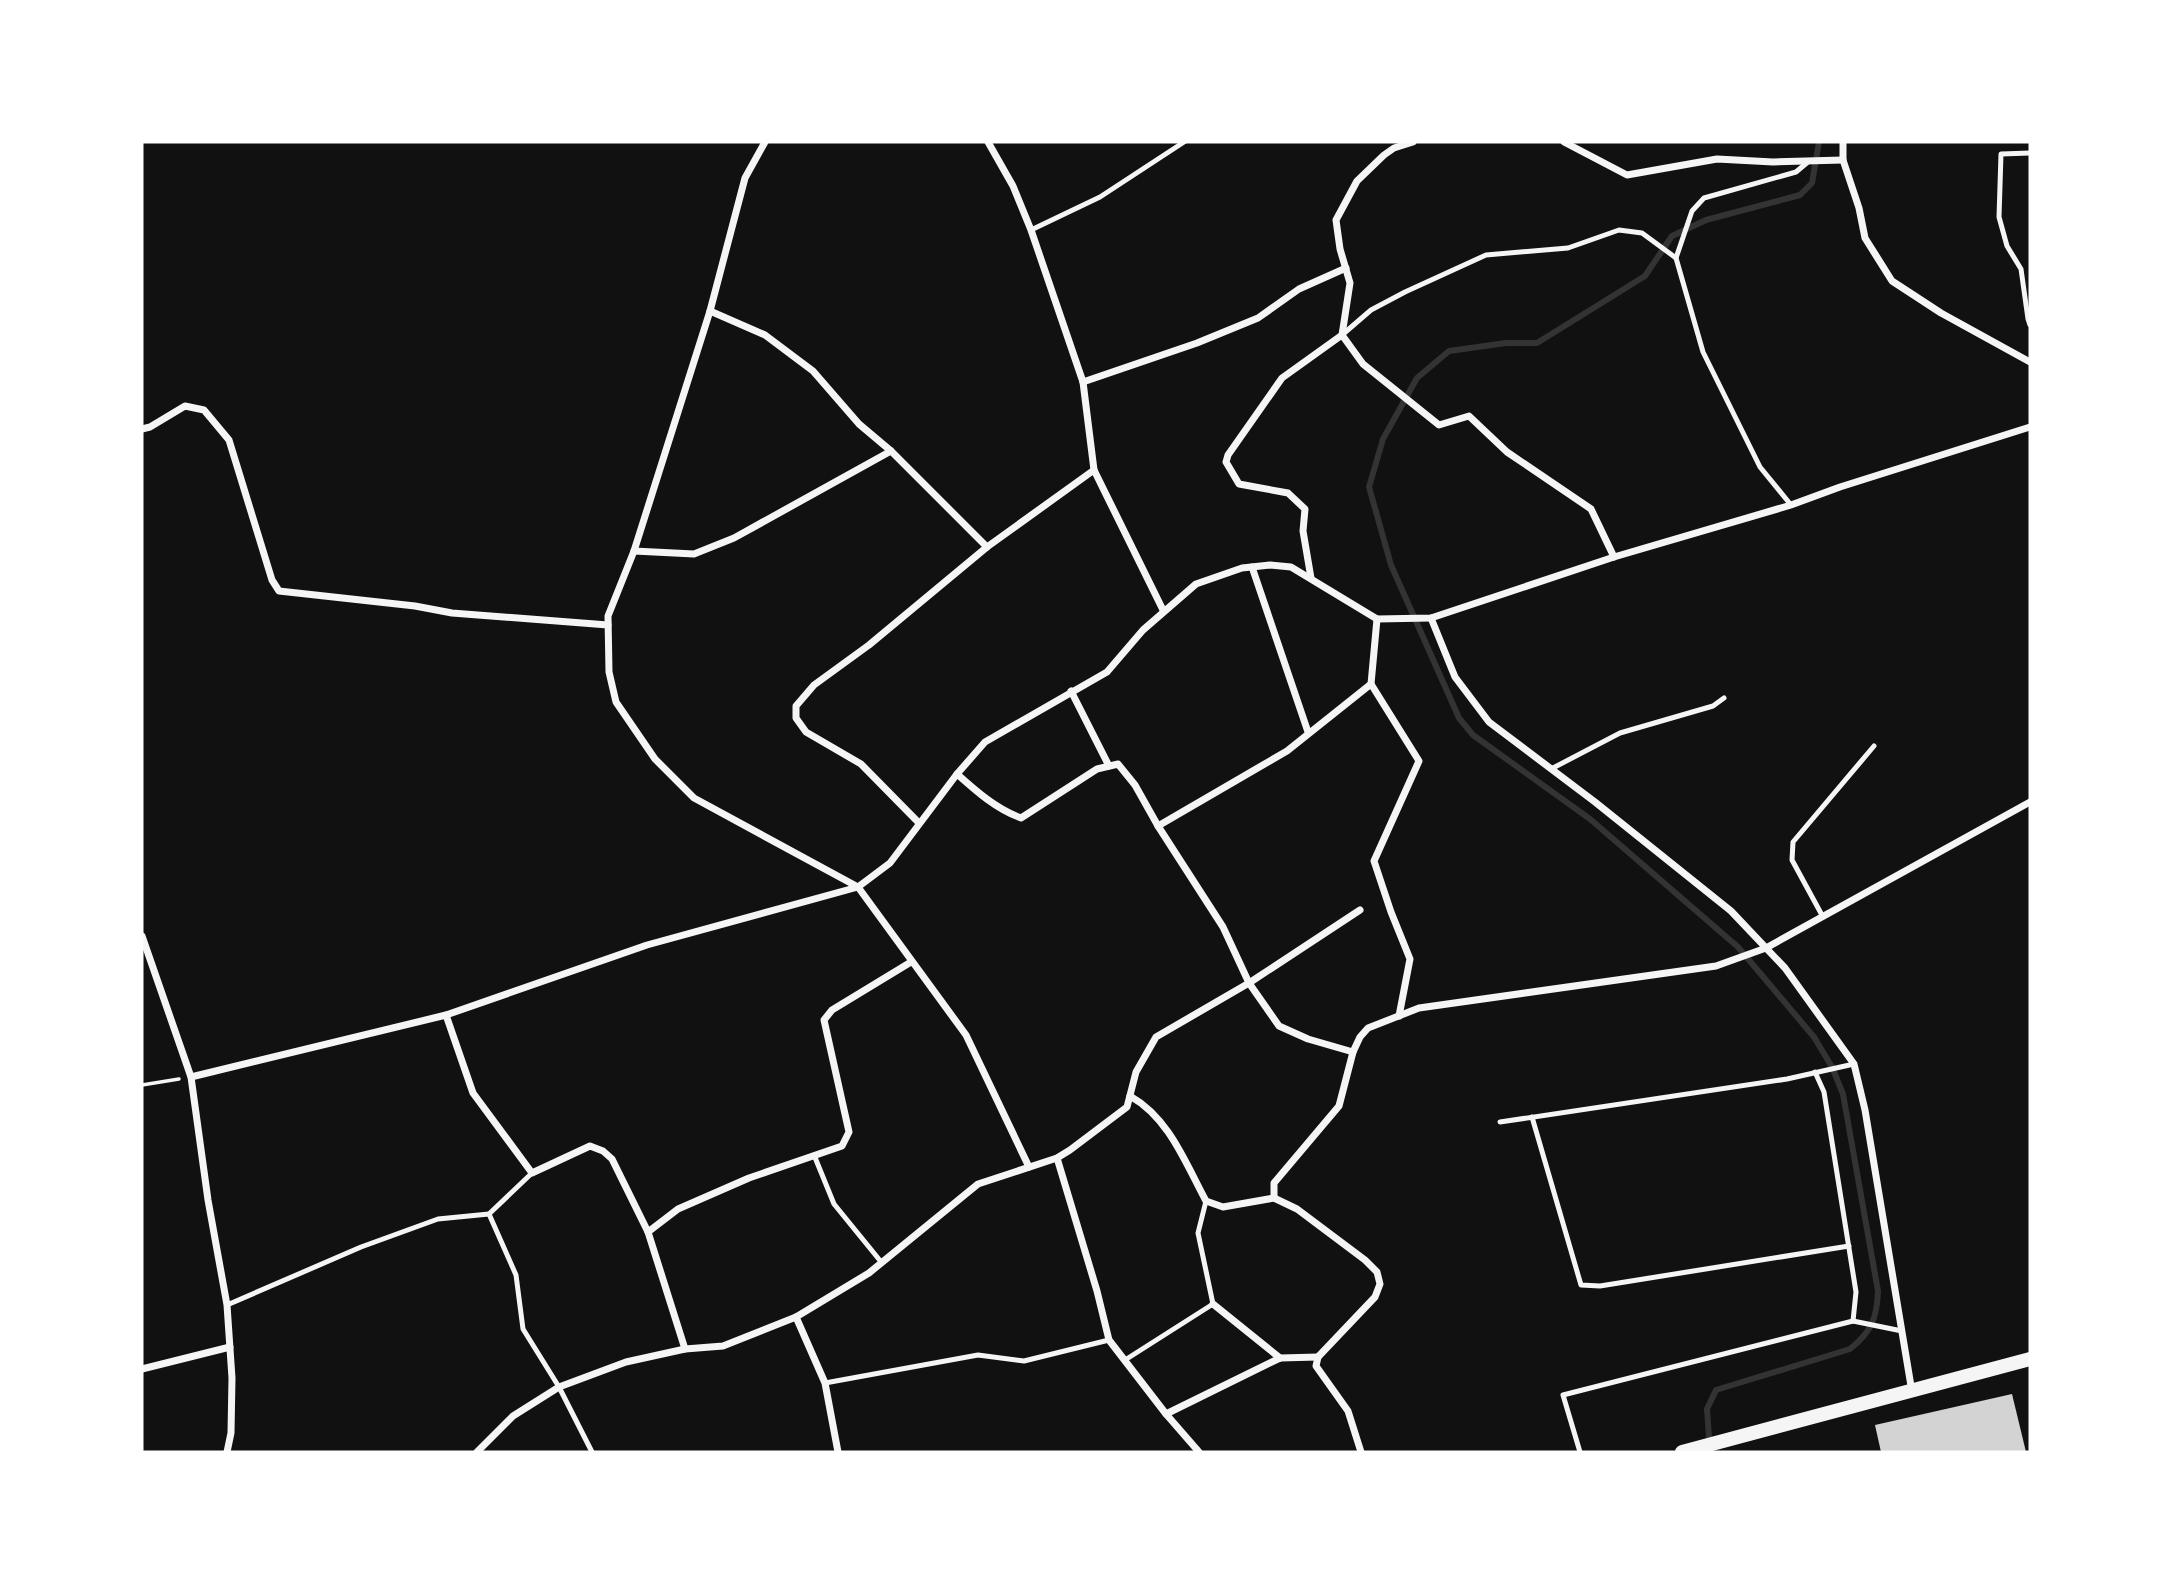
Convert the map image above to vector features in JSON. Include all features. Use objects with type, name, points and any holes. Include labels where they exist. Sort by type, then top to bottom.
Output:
[{"type":"main road","points":[[1683,1452],[1731,1446],[2030,1359]]},
{"type":"street","points":[[765,142],[745,178],[710,311],[634,551],[608,616],[609,672],[616,702],[654,760],[694,798],[858,887],[966,1035],[1029,1167]]},
{"type":"street","points":[[988,142],[1013,186],[1031,230],[1083,382],[1094,470],[1163,610]]},
{"type":"street","points":[[1413,142],[1384,155],[1357,181],[1336,220],[1340,249],[1350,283],[1342,335],[1363,364],[1439,425],[1469,416],[1507,452],[1591,509],[1614,557]]},
{"type":"street","points":[[1564,142],[1627,175],[1717,159],[1773,162],[1843,160]]},
{"type":"street","points":[[1843,142],[1843,160],[1859,208],[1865,238],[1892,281],[1941,313],[2030,362]]},
{"type":"street","points":[[1083,382],[1197,344],[1258,318],[1299,289],[1346,268]]},
{"type":"street","points":[[710,311],[765,335],[813,371],[859,424],[891,451],[987,547]]},
{"type":"street","points":[[1311,578],[1303,531],[1305,509],[1288,493],[1239,484],[1226,463],[1228,455],[1282,378],[1342,335]]},
{"type":"street","points":[[142,429],[185,407],[204,410],[229,440],[272,580],[279,591],[415,606],[452,613],[608,625]]},
{"type":"street","points":[[191,1077],[446,1015],[648,945],[858,887],[890,863],[957,774],[985,743],[1107,671],[1163,610],[1196,583],[1242,568],[1270,565],[1291,567],[1377,619],[1431,618],[1614,557],[1791,505],[2030,426]]},
{"type":"street","points":[[634,551],[694,554],[734,538],[891,451]]},
{"type":"street","points":[[919,824],[861,764],[806,732],[796,718],[796,706],[814,685],[869,645],[987,547],[1094,470]]},
{"type":"street","points":[[1252,567],[1308,732]]},
{"type":"street","points":[[1431,618],[1455,677],[1489,722],[1731,911],[1785,968],[1854,1064],[1865,1110],[1912,1392]]},
{"type":"street","points":[[1377,619],[1371,684],[1419,761],[1374,861],[1410,959],[1399,1016]]},
{"type":"street","points":[[1158,826],[1287,751],[1371,684]]},
{"type":"street","points":[[1071,691],[1109,766]]},
{"type":"street","points":[[957,774],[980,795],[1007,813],[1021,818],[1097,769],[1118,764],[1135,785],[1223,927],[1249,983],[1279,1026],[1308,1039],[1353,1052]]},
{"type":"street","points":[[1274,1198],[1274,1183],[1339,1106],[1353,1052],[1368,1028],[1419,1008],[1716,966],[1766,948],[2030,802]]},
{"type":"street","points":[[477,1452],[513,1416],[559,1387],[626,1362],[685,1349],[723,1346],[796,1317],[869,1273],[978,1184],[1057,1158],[1128,1107],[1136,1072],[1156,1037],[1249,983],[1360,910]]},
{"type":"street","points":[[142,936],[191,1077],[208,1200],[227,1305],[232,1391],[231,1433],[227,1452]]},
{"type":"street","points":[[648,1232],[678,1209],[748,1178],[842,1146],[849,1132],[824,1020],[832,1010],[911,962]]},
{"type":"street","points":[[446,1015],[473,1093],[532,1173],[590,1146],[603,1151],[612,1159],[648,1232],[685,1349]]},
{"type":"street","points":[[1130,1096],[1144,1104],[1168,1129],[1206,1201],[1223,1207],[1274,1198],[1297,1209],[1377,1272],[1380,1284],[1375,1297],[1318,1357],[1316,1366],[1348,1411],[1361,1452]]},
{"type":"street","points":[[1057,1158],[1109,1340],[1199,1452]]},
{"type":"street","points":[[1213,1304],[1280,1358]]},
{"type":"street","points":[[796,1317],[825,1383],[838,1452]]},
{"type":"street","points":[[142,1369],[230,1347]]},
{"type":"street","points":[[1166,1414],[1280,1358],[1318,1357]]},
{"type":"lane","points":[[1031,230],[1100,197],[1184,142]]},
{"type":"lane","points":[[2030,153],[2001,154],[1999,217],[2007,246],[2021,269],[2030,325]]},
{"type":"lane","points":[[1791,505],[1760,467],[1703,352],[1676,258],[1692,211],[1704,198],[1796,172],[1809,161]]},
{"type":"lane","points":[[1342,335],[1371,310],[1486,255],[1568,248],[1619,230],[1642,233],[1676,258]]},
{"type":"lane","points":[[1550,769],[1620,733],[1713,706],[1724,698]]},
{"type":"lane","points":[[1824,917],[1792,860],[1793,842],[1874,746]]},
{"type":"lane","points":[[1500,1122],[1787,1079],[1854,1064]]},
{"type":"lane","points":[[1815,1072],[1824,1092],[1849,1246],[1856,1292],[1853,1321]]},
{"type":"lane","points":[[1532,1118],[1581,1285],[1600,1286],[1849,1246]]},
{"type":"lane","points":[[814,1155],[834,1204],[882,1263]]},
{"type":"lane","points":[[227,1305],[361,1247],[438,1219],[489,1214],[532,1173]]},
{"type":"lane","points":[[1125,1360],[1213,1304],[1198,1233],[1206,1201]]},
{"type":"lane","points":[[489,1214],[516,1275],[523,1329],[559,1387],[592,1452]]},
{"type":"lane","points":[[1580,1452],[1563,1395],[1853,1321],[1902,1331]]},
{"type":"lane","points":[[825,1383],[978,1355],[1024,1361],[1109,1340]]},
{"type":"path","points":[[142,1085],[191,1077]]},
{"type":"building","points":[[2012,1394],[2026,1452],[1881,1452],[1875,1425]]},
{"type":"waterway","points":[[1710,1452],[1707,1409],[1716,1390],[1850,1349],[1872,1324],[1878,1291],[1843,1094],[1832,1067],[1814,1037],[1738,947],[1590,819],[1473,735],[1459,718],[1391,565],[1369,487],[1383,439],[1417,378],[1449,351],[1506,343],[1537,343],[1645,276],[1672,236],[1706,220],[1800,195],[1812,183],[1819,142]]}]
